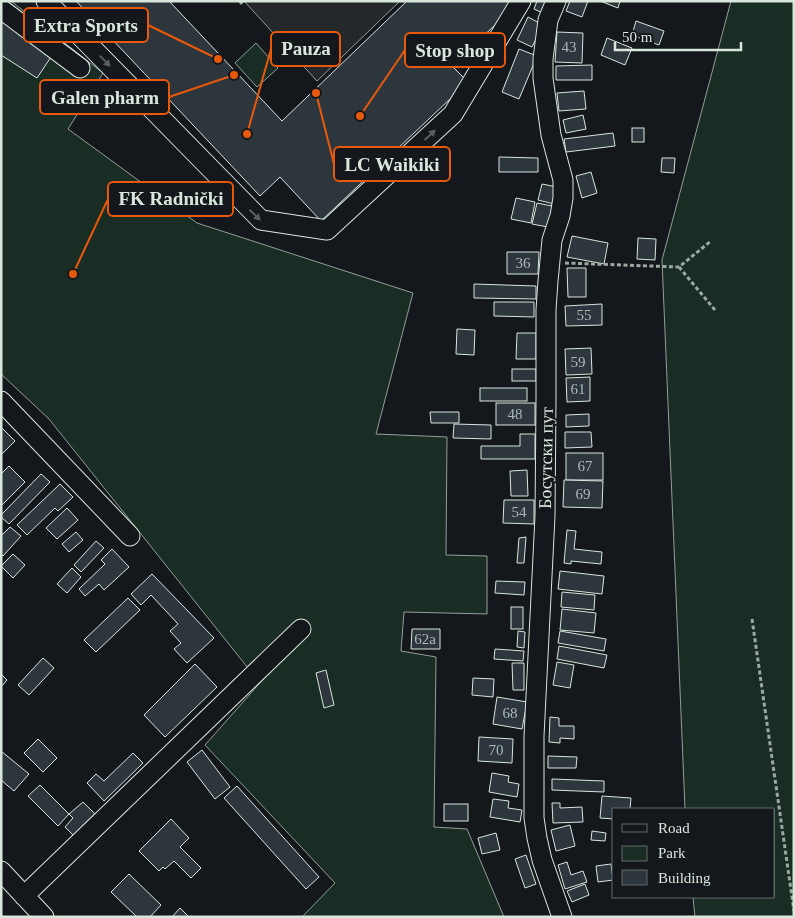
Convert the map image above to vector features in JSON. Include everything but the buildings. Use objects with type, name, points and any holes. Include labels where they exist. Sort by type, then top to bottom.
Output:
[{"type":"street","points":[[46,1],[260,220],[327,230],[453,114],[521,1]]},
{"type":"street","name":"Босутски пут","points":[[556,1],[548,20],[543,59],[543,78],[551,135],[564,180],[560,216],[552,240],[546,310],[545,516],[534,736],[534,818],[542,860],[562,917]]},
{"type":"street","points":[[1,9],[80,68]]},
{"type":"street","points":[[1,401],[130,536]]},
{"type":"street","points":[[24,896],[301,628]]},
{"type":"street","points":[[1,871],[44,917]]},
{"type":"path","points":[[549,263],[679,267],[711,242]]},
{"type":"path","points":[[679,267],[715,310]]},
{"type":"path","points":[[752,619],[794,912]]},
{"type":"green space","points":[[1,1],[11,1],[103,73],[68,129],[197,223],[413,293],[376,434],[447,437],[446,555],[487,556],[487,614],[404,612],[401,651],[436,657],[434,827],[467,829],[504,917],[302,917],[335,883],[205,745],[274,667],[248,668],[49,419],[1,374]]},
{"type":"green space","points":[[731,1],[794,1],[794,917],[695,917],[693,898],[775,898],[775,808],[685,808],[662,260]]},
{"type":"green space","points":[[256,43],[278,68],[257,87],[235,63]]},
{"type":"shaded area","points":[[244,1],[400,1],[317,81]]},
{"type":"place","name":"Extra Sports","points":[[218,59]]},
{"type":"place","name":"Galen pharm","points":[[234,75]]},
{"type":"place","name":"LC Waikiki","points":[[316,93]]},
{"type":"place","name":"Stop shop","points":[[360,116]]},
{"type":"place","name":"Pauza","points":[[247,134]]},
{"type":"place","name":"FK Radnički","points":[[73,274]]}]
